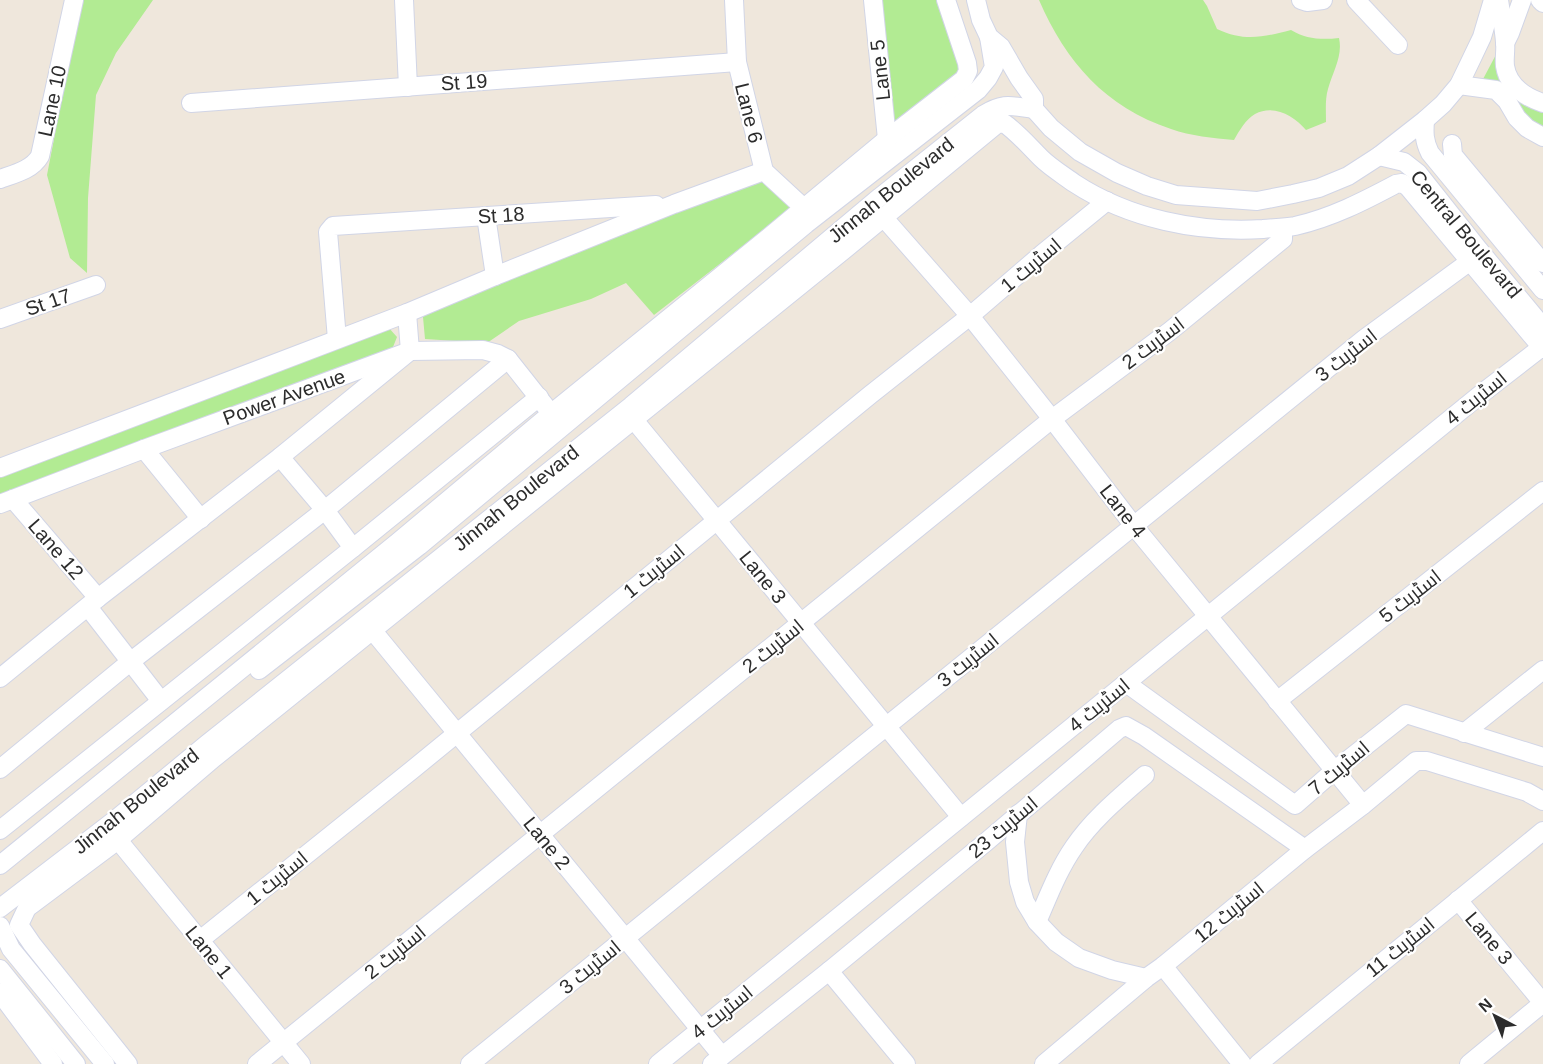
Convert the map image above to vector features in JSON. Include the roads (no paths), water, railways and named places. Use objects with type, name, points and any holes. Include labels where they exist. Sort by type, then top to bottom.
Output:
[{"type":"street","name":"Lane 10","points":[[0,179],[30,167],[40,156],[74,0]]},
{"type":"street","points":[[404,0],[408,87]]},
{"type":"street","name":"Lane 6","points":[[734,0],[737,62],[764,171]]},
{"type":"street","name":"Lane 5","points":[[873,0],[887,139]]},
{"type":"street","points":[[0,865],[398,542],[887,139],[964,79],[968,71],[967,63],[946,0]]},
{"type":"street","points":[[976,0],[981,20],[989,37],[1001,47],[1034,99],[1034,109],[1051,128],[1080,152],[1117,173],[1176,195],[1257,201],[1319,188],[1348,176],[1379,156],[1425,120],[1459,85],[1482,37],[1493,0]]},
{"type":"street","points":[[1301,0],[1307,2],[1323,0]]},
{"type":"street","points":[[1356,0],[1398,45]]},
{"type":"street","points":[[1499,0],[1505,43],[1505,68],[1512,82],[1523,94],[1543,103]]},
{"type":"street","points":[[1505,43],[1522,0]]},
{"type":"street","name":"Jinnah Boulevard","points":[[0,873],[419,546],[806,224],[978,90],[994,68],[989,37]]},
{"type":"street","name":"St 19","points":[[191,103],[737,62]]},
{"type":"street","points":[[1459,85],[1496,90],[1508,101],[1517,118],[1527,128],[1543,137]]},
{"type":"street","name":"Jinnah Boulevard","points":[[0,908],[115,820],[631,406],[880,197],[983,115],[994,108],[1005,105],[1034,109]]},
{"type":"street","name":"Central Boulevard","points":[[1425,120],[1425,143],[1430,153],[1537,260],[1543,290]]},
{"type":"street","points":[[128,1064],[19,925],[27,908],[117,840],[214,758],[885,218],[997,124],[1004,123],[1013,129],[1043,160],[1075,183],[1107,201],[1142,215],[1171,222],[1226,230],[1283,228],[1325,217],[1402,183],[1408,187],[1542,348]]},
{"type":"street","points":[[1452,144],[1453,155],[1537,260],[1507,283]]},
{"type":"street","name":"Central Boulevard","points":[[1379,156],[1404,162],[1418,174],[1543,327]]},
{"type":"street","points":[[674,204],[764,171],[804,208]]},
{"type":"street","points":[[1171,222],[1176,195]]},
{"type":"street","name":"اسٹریٹ 1","points":[[200,940],[970,316],[1107,201]]},
{"type":"street","name":"St 18","points":[[337,339],[328,232],[333,226],[674,204]]},
{"type":"street","name":"Power Avenue","points":[[0,468],[407,313],[674,204]]},
{"type":"street","points":[[486,216],[495,276]]},
{"type":"street","name":"Lane 4","points":[[885,218],[970,316],[1134,526],[1363,805]]},
{"type":"street","name":"اسٹریٹ 2","points":[[257,1064],[1052,419],[1170,331],[1283,238],[1283,228]]},
{"type":"street","name":"اسٹریٹ 3","points":[[470,1064],[1364,339],[1469,262]]},
{"type":"street","name":"St 17","points":[[0,319],[96,285]]},
{"type":"street","points":[[0,678],[93,602],[280,457],[410,351],[407,313]]},
{"type":"street","name":"اسٹریٹ 4","points":[[658,1064],[1481,394],[1542,348]]},
{"type":"street","name":"Power Avenue","points":[[7,501],[410,351],[483,350],[508,359]]},
{"type":"street","points":[[0,769],[130,662],[325,510],[508,359],[552,413]]},
{"type":"street","points":[[0,830],[539,397]]},
{"type":"street","name":"Lane 3","points":[[634,420],[961,817]]},
{"type":"street","points":[[144,449],[201,519]]},
{"type":"street","points":[[280,457],[325,510],[353,548]]},
{"type":"street","name":"اسٹریٹ 5","points":[[1277,700],[1543,491]]},
{"type":"street","name":"Lane 12","points":[[7,501],[93,602],[130,662],[161,701]]},
{"type":"street","name":"Lane 2","points":[[373,631],[700,1030],[717,1060]]},
{"type":"street","points":[[1464,733],[1543,670]]},
{"type":"street","name":"اسٹریٹ 7","points":[[1126,683],[1295,805],[1406,714],[1543,757]]},
{"type":"street","name":"اسٹریٹ 23","points":[[717,1060],[829,971],[1119,729],[1126,726],[1144,736],[1305,849]]},
{"type":"street","name":"اسٹریٹ 12","points":[[1044,1064],[1146,978],[1416,761],[1427,761],[1527,792],[1543,801]]},
{"type":"street","points":[[1037,922],[1060,871],[1074,847],[1103,812],[1145,775]]},
{"type":"street","points":[[1018,814],[1015,842],[1019,882],[1025,902],[1037,922],[1056,942],[1079,958],[1112,970],[1146,978]]},
{"type":"street","name":"اسٹریٹ 11","points":[[1258,1064],[1543,831]]},
{"type":"street","name":"Lane 1","points":[[117,840],[301,1064]]},
{"type":"street","name":"Lane 3","points":[[1458,900],[1543,1003]]},
{"type":"street","points":[[0,926],[11,949],[105,1064]]},
{"type":"street","points":[[1163,966],[1242,1064]]},
{"type":"street","points":[[0,969],[76,1064]]},
{"type":"street","points":[[829,971],[906,1064]]},
{"type":"street","points":[[0,993],[52,1064]]},
{"type":"street","points":[[1469,1064],[1543,1003]]}]
